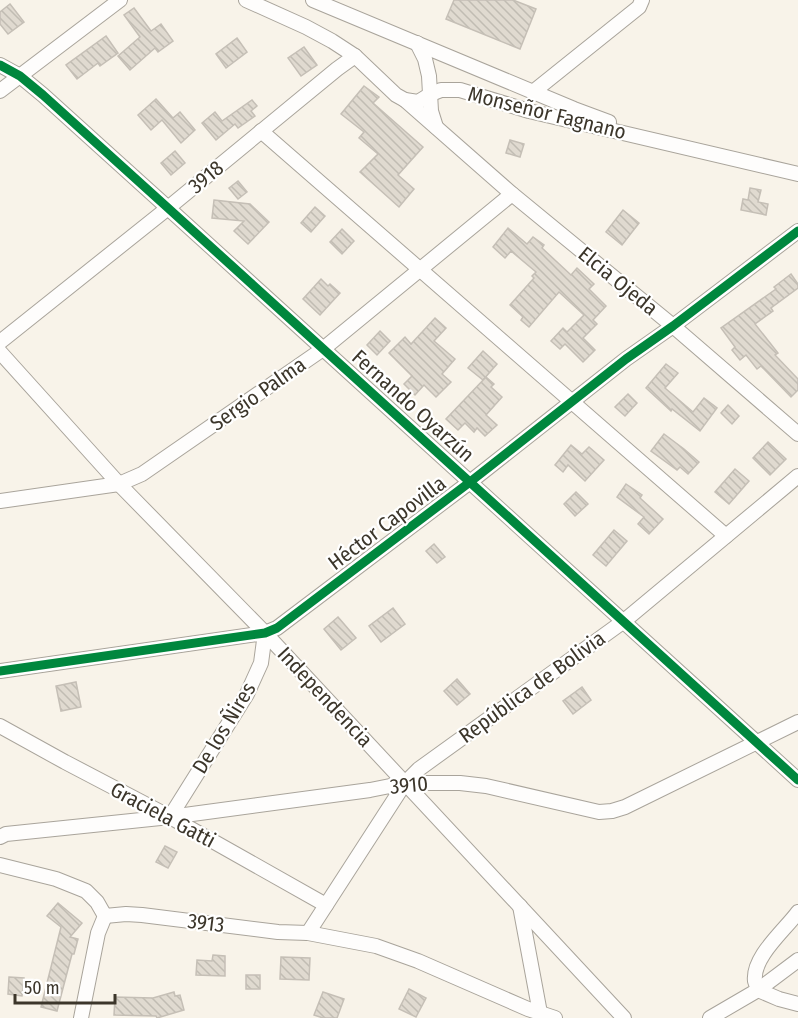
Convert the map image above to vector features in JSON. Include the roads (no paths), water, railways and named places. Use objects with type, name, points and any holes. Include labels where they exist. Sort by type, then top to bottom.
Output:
[{"type":"street","points":[[0,91],[120,0]]},
{"type":"street","points":[[246,0],[332,41],[356,57],[396,95],[405,100]]},
{"type":"street","name":"Monseñor Fagnano","points":[[313,0],[574,109],[664,142]]},
{"type":"street","points":[[533,92],[639,7],[642,0]]},
{"type":"street","points":[[417,43],[425,59],[429,76],[431,111],[436,129]]},
{"type":"street","name":"3918","points":[[0,342],[337,69],[356,57]]},
{"type":"street","name":"Fernando Oyarzún","points":[[0,65],[20,76],[43,95],[798,780]]},
{"type":"street","name":"Monseñor Fagnano","points":[[405,100],[418,102],[431,94],[445,90],[460,90],[529,111],[798,174]]},
{"type":"street","name":"Elcia Ojeda","points":[[405,100],[512,194],[798,434]]},
{"type":"street","points":[[261,131],[726,536]]},
{"type":"street","name":"Sergio Palma","points":[[0,501],[119,484],[142,474],[323,349],[512,194]]},
{"type":"street","name":"Héctor Capovilla","points":[[0,671],[265,633],[276,628],[470,482],[626,359],[798,231]]},
{"type":"street","name":"Independencia","points":[[0,352],[119,484],[265,633],[624,1018]]},
{"type":"street","name":"República de Bolivia","points":[[308,933],[405,783],[419,769],[624,621],[798,476]]},
{"type":"street","name":"De los Ñires","points":[[170,818],[247,694],[261,663],[265,633]]},
{"type":"street","name":"3910","points":[[0,837],[6,834],[170,818],[405,783],[460,783],[486,786],[599,812],[612,811],[625,807],[798,722]]},
{"type":"street","name":"Graciela Gatti","points":[[0,726],[326,905]]},
{"type":"street","points":[[0,865],[57,879],[86,891],[97,902],[105,916],[98,933],[81,1018]]},
{"type":"street","points":[[520,906],[540,1013]]},
{"type":"street","points":[[758,990],[755,980],[763,953],[798,912]]},
{"type":"street","name":"3913","points":[[105,916],[142,915],[278,932],[308,933]]},
{"type":"street","points":[[308,933],[393,951],[555,1018]]},
{"type":"street","points":[[710,1018],[758,990],[798,960]]},
{"type":"street","points":[[758,990],[798,1004]]}]
